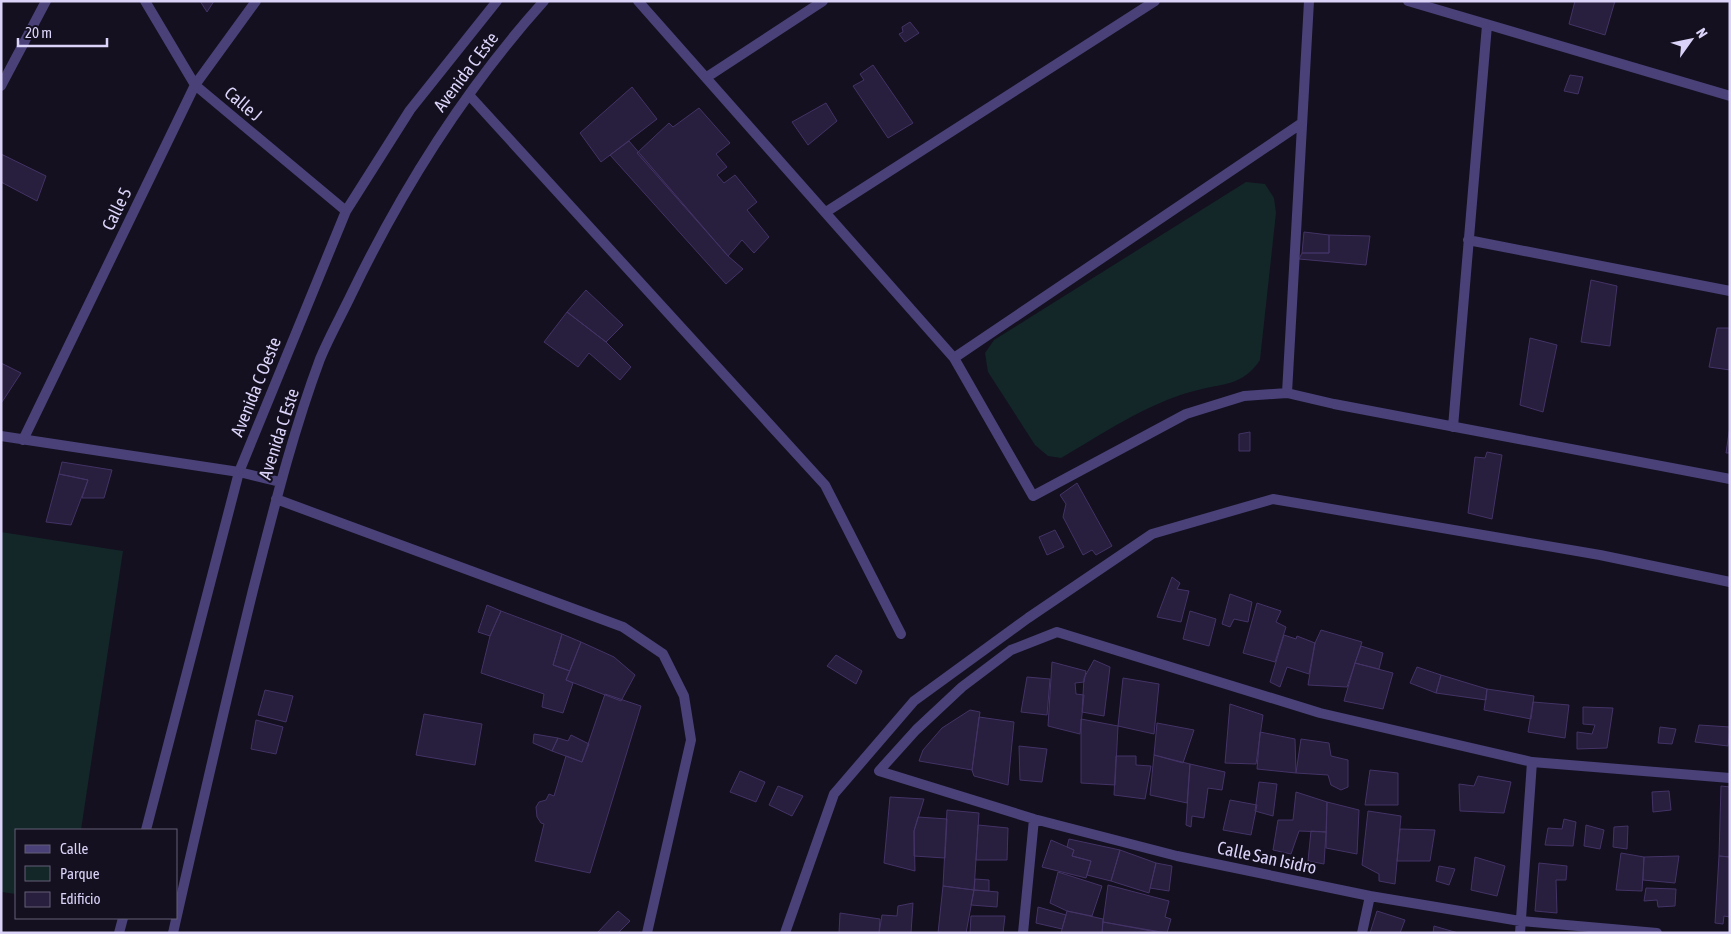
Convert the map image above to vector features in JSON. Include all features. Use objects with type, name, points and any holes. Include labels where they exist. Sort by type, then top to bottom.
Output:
[{"type":"street","points":[[1,86],[46,1]]},
{"type":"street","name":"Calle J","points":[[145,1],[195,85],[346,211]]},
{"type":"street","name":"Calle 5","points":[[23,440],[195,85],[256,1]]},
{"type":"street","name":"Avenida C Oeste","points":[[146,829],[239,472],[346,211],[410,110],[497,1]]},
{"type":"street","name":"Avenida C Este","points":[[178,911],[222,714],[280,482],[321,358],[366,264],[438,138],[517,31],[544,1]]},
{"type":"street","points":[[638,1],[954,358],[1033,496],[1186,414],[1244,396],[1287,393],[1452,427],[1730,479]]},
{"type":"street","points":[[707,77],[823,1]]},
{"type":"street","points":[[826,212],[1156,1]]},
{"type":"street","points":[[1287,393],[1309,1]]},
{"type":"street","points":[[1408,1],[1730,96]]},
{"type":"street","points":[[1452,427],[1487,25]]},
{"type":"street","points":[[469,95],[825,485],[902,634]]},
{"type":"street","points":[[954,358],[1302,123]]},
{"type":"street","points":[[1468,240],[1730,291]]},
{"type":"street","points":[[1,436],[239,472],[280,482]]},
{"type":"street","points":[[276,499],[623,627],[663,654],[684,696],[691,740],[647,933]]},
{"type":"street","points":[[785,933],[834,794],[914,701],[1028,618],[1152,534],[1273,499],[1590,553],[1730,582]]},
{"type":"street","name":"Calle San Isidro","points":[[1532,762],[1320,713],[1057,632],[1011,650],[962,687],[916,730],[879,771],[1034,819],[1177,856],[1370,896],[1520,921],[1657,933]]},
{"type":"street","points":[[1520,933],[1532,762],[1730,778]]},
{"type":"street","points":[[1023,933],[1034,819]]},
{"type":"street","points":[[1362,933],[1370,896]]},
{"type":"street","points":[[119,933],[123,919]]},
{"type":"street","name":"Avenida C Este","points":[[173,933],[176,919]]},
{"type":"green space","points":[[1246,182],[1265,184],[1274,198],[1276,213],[1260,360],[1253,369],[1239,380],[1194,391],[1159,403],[1061,458],[1048,456],[1035,445],[988,372],[985,353],[994,340]]},
{"type":"green space","points":[[1,532],[123,551],[81,829],[15,829],[15,894],[1,892]]},
{"type":"building","points":[[200,1],[214,1],[207,12]]},
{"type":"building","points":[[1575,1],[1615,1],[1605,35],[1569,24]]},
{"type":"building","points":[[910,22],[919,33],[905,42],[899,34],[903,32],[902,27]]},
{"type":"building","points":[[873,65],[913,123],[888,138],[853,86],[864,80],[860,74]]},
{"type":"building","points":[[1570,75],[1583,77],[1578,94],[1564,91]]},
{"type":"building","points":[[632,87],[657,119],[601,162],[580,133]]},
{"type":"building","points":[[826,103],[837,121],[808,145],[792,122]]},
{"type":"building","points":[[699,108],[730,143],[716,154],[727,167],[717,175],[724,183],[735,175],[757,202],[747,210],[769,237],[754,253],[742,240],[728,256],[637,153],[669,123],[673,127]]},
{"type":"building","points":[[629,141],[728,256],[743,269],[726,284],[610,155]]},
{"type":"building","points":[[1,154],[46,176],[37,201],[1,182]]},
{"type":"building","points":[[1304,232],[1329,235],[1329,253],[1302,253]]},
{"type":"building","points":[[1329,235],[1370,236],[1366,265],[1299,259],[1302,253],[1329,253]]},
{"type":"building","points":[[1591,280],[1617,286],[1610,346],[1581,342]]},
{"type":"building","points":[[586,290],[623,325],[606,342],[567,312]]},
{"type":"building","points":[[567,312],[606,342],[631,367],[620,380],[589,353],[578,367],[544,342]]},
{"type":"building","points":[[1717,328],[1730,328],[1730,370],[1709,367]]},
{"type":"building","points":[[1530,338],[1557,345],[1543,412],[1520,405]]},
{"type":"building","points":[[1,363],[21,373],[2,402],[1,402]]},
{"type":"building","points":[[1730,426],[1730,453],[1726,453]]},
{"type":"building","points":[[1250,432],[1250,451],[1239,451],[1239,434]]},
{"type":"building","points":[[1487,452],[1502,455],[1492,519],[1468,513],[1475,457],[1485,458]]},
{"type":"building","points":[[62,462],[112,470],[104,498],[82,498],[88,480],[59,474]]},
{"type":"building","points":[[59,474],[88,480],[71,525],[46,522]]},
{"type":"building","points":[[1077,483],[1112,546],[1096,555],[1092,550],[1083,555],[1063,517],[1066,504],[1060,495]]},
{"type":"building","points":[[1055,530],[1064,547],[1047,555],[1039,537]]},
{"type":"building","points":[[1172,577],[1180,583],[1177,589],[1189,591],[1181,622],[1157,617]]},
{"type":"building","points":[[1230,594],[1252,602],[1248,622],[1234,619],[1230,627],[1222,624]]},
{"type":"building","points":[[1257,603],[1281,611],[1276,622],[1286,627],[1275,662],[1243,653]]},
{"type":"building","points":[[487,605],[501,611],[490,636],[478,632]]},
{"type":"building","points":[[501,611],[562,634],[553,665],[570,671],[566,680],[573,683],[563,713],[542,707],[544,694],[481,673],[490,636]]},
{"type":"building","points":[[1190,611],[1216,619],[1209,646],[1183,639]]},
{"type":"building","points":[[1321,630],[1362,642],[1347,687],[1308,685],[1315,643]]},
{"type":"building","points":[[562,634],[581,642],[570,671],[553,665]]},
{"type":"building","points":[[1284,635],[1296,639],[1297,636],[1315,643],[1309,674],[1287,667],[1280,687],[1270,682]]},
{"type":"building","points":[[581,642],[614,657],[635,675],[621,701],[566,680]]},
{"type":"building","points":[[1361,646],[1383,653],[1379,669],[1355,663]]},
{"type":"building","points":[[836,655],[862,671],[856,684],[827,666]]},
{"type":"building","points":[[1094,660],[1110,667],[1104,716],[1082,712],[1084,678]]},
{"type":"building","points":[[1052,662],[1086,671],[1084,682],[1075,683],[1076,694],[1084,695],[1080,734],[1048,726]]},
{"type":"building","points":[[1355,663],[1393,673],[1383,709],[1344,701]]},
{"type":"building","points":[[1417,667],[1441,675],[1436,693],[1410,683]]},
{"type":"building","points":[[1441,675],[1487,689],[1486,700],[1436,693]]},
{"type":"building","points":[[1027,677],[1050,679],[1047,715],[1021,712]]},
{"type":"building","points":[[1123,678],[1159,684],[1154,734],[1118,726]]},
{"type":"building","points":[[1487,689],[1534,696],[1531,719],[1484,710]]},
{"type":"building","points":[[265,690],[293,696],[286,722],[258,715]]},
{"type":"building","points":[[605,694],[641,706],[590,873],[535,861],[544,824],[537,817],[536,807],[539,802],[546,800],[549,794],[554,796],[566,756],[582,762]]},
{"type":"building","points":[[1533,702],[1569,705],[1565,738],[1528,732]]},
{"type":"building","points":[[1230,704],[1263,715],[1256,764],[1225,763]]},
{"type":"building","points":[[1583,707],[1613,708],[1607,748],[1577,749],[1577,732],[1592,734],[1595,725],[1583,724]]},
{"type":"building","points":[[970,710],[980,712],[972,770],[919,761],[923,750],[942,728]]},
{"type":"building","points":[[424,714],[482,724],[475,765],[416,755]]},
{"type":"building","points":[[979,717],[1014,722],[1008,785],[974,776],[972,770]]},
{"type":"building","points":[[1081,719],[1118,726],[1115,785],[1081,783]]},
{"type":"building","points":[[256,720],[283,727],[276,754],[251,749]]},
{"type":"building","points":[[1157,723],[1194,730],[1183,763],[1154,755]]},
{"type":"building","points":[[1699,725],[1730,727],[1728,746],[1695,742]]},
{"type":"building","points":[[1660,727],[1676,729],[1672,744],[1658,743]]},
{"type":"building","points":[[1260,732],[1295,739],[1296,773],[1257,769]]},
{"type":"building","points":[[534,734],[558,738],[552,751],[533,743]]},
{"type":"building","points":[[571,735],[589,744],[582,762],[552,751],[558,738],[568,741]]},
{"type":"building","points":[[1301,739],[1329,743],[1331,756],[1348,760],[1348,787],[1341,790],[1331,785],[1328,775],[1296,773]]},
{"type":"building","points":[[1019,746],[1047,749],[1042,782],[1020,780]]},
{"type":"building","points":[[1154,755],[1190,764],[1187,803],[1150,795]]},
{"type":"building","points":[[1116,756],[1136,756],[1136,765],[1151,766],[1145,799],[1114,795]]},
{"type":"building","points":[[1190,764],[1225,772],[1222,790],[1208,788],[1204,818],[1192,816],[1191,827],[1186,825]]},
{"type":"building","points":[[1370,770],[1398,773],[1398,805],[1365,805]]},
{"type":"building","points":[[740,771],[765,782],[756,802],[730,792]]},
{"type":"building","points":[[1478,776],[1511,782],[1504,813],[1460,811],[1459,784],[1474,786]]},
{"type":"building","points":[[1259,782],[1277,784],[1273,816],[1255,811]]},
{"type":"building","points":[[778,786],[803,796],[792,816],[769,805]]},
{"type":"building","points":[[1721,786],[1730,787],[1730,857],[1719,856]]},
{"type":"building","points":[[1669,791],[1671,810],[1653,812],[1652,792]]},
{"type":"building","points":[[1296,792],[1327,802],[1326,832],[1299,831],[1291,854],[1273,850],[1278,820],[1293,820]]},
{"type":"building","points":[[890,797],[924,799],[914,831],[915,871],[884,863]]},
{"type":"building","points":[[1230,800],[1257,805],[1251,835],[1223,830]]},
{"type":"building","points":[[1327,802],[1359,810],[1357,854],[1326,848]]},
{"type":"building","points":[[947,810],[979,813],[974,890],[943,886]]},
{"type":"building","points":[[1368,811],[1401,816],[1395,884],[1379,881],[1379,874],[1362,865]]},
{"type":"building","points":[[918,817],[947,819],[945,858],[914,856],[914,831]]},
{"type":"building","points":[[1564,819],[1576,822],[1573,846],[1545,845],[1548,828],[1562,829]]},
{"type":"building","points":[[978,825],[1008,828],[1007,860],[976,860]]},
{"type":"building","points":[[1586,825],[1604,830],[1600,849],[1584,846]]},
{"type":"building","points":[[1628,826],[1627,849],[1613,847],[1614,827]]},
{"type":"building","points":[[1400,829],[1435,830],[1430,861],[1397,861]]},
{"type":"building","points":[[1311,831],[1326,832],[1324,864],[1308,861]]},
{"type":"building","points":[[1069,839],[1120,850],[1111,881],[1087,875],[1091,861],[1072,856],[1074,850],[1067,847]]},
{"type":"building","points":[[1051,840],[1074,850],[1072,856],[1091,861],[1086,878],[1042,867]]},
{"type":"building","points":[[1120,850],[1156,863],[1149,893],[1111,881]]},
{"type":"building","points":[[1621,853],[1644,857],[1642,891],[1616,890]]},
{"type":"building","points":[[1679,856],[1675,883],[1643,880],[1644,857]]},
{"type":"building","points":[[1719,856],[1730,857],[1730,917],[1724,916],[1723,924],[1715,923]]},
{"type":"building","points":[[1475,857],[1505,866],[1497,896],[1471,890]]},
{"type":"building","points":[[1156,863],[1172,866],[1169,891],[1150,888]]},
{"type":"building","points":[[1539,863],[1567,866],[1566,880],[1556,880],[1557,913],[1535,911]]},
{"type":"building","points":[[1439,866],[1455,869],[1449,885],[1436,881]]},
{"type":"building","points":[[1058,872],[1102,886],[1092,916],[1067,911],[1050,903]]},
{"type":"building","points":[[975,879],[989,880],[989,891],[974,890]]},
{"type":"building","points":[[1108,885],[1169,901],[1165,917],[1171,919],[1167,933],[1103,922]]},
{"type":"building","points":[[943,886],[974,890],[966,933],[938,933]]},
{"type":"building","points":[[1646,888],[1676,889],[1675,906],[1658,907],[1657,900],[1644,901]]},
{"type":"building","points":[[974,890],[998,892],[997,907],[971,905]]},
{"type":"building","points":[[913,903],[911,933],[879,933],[882,915],[897,916],[898,906]]},
{"type":"building","points":[[1038,907],[1066,915],[1062,929],[1036,923]]},
{"type":"building","points":[[618,911],[630,921],[618,933],[597,933]]},
{"type":"building","points":[[1067,911],[1103,919],[1102,933],[1061,933]]},
{"type":"building","points":[[1377,911],[1405,920],[1400,933],[1370,933]]},
{"type":"building","points":[[840,913],[880,919],[879,933],[839,933]]},
{"type":"building","points":[[971,916],[1005,916],[1003,933],[970,933]]},
{"type":"building","points":[[1103,922],[1162,933],[1102,933]]},
{"type":"building","points":[[1434,926],[1458,933],[1433,933]]}]
